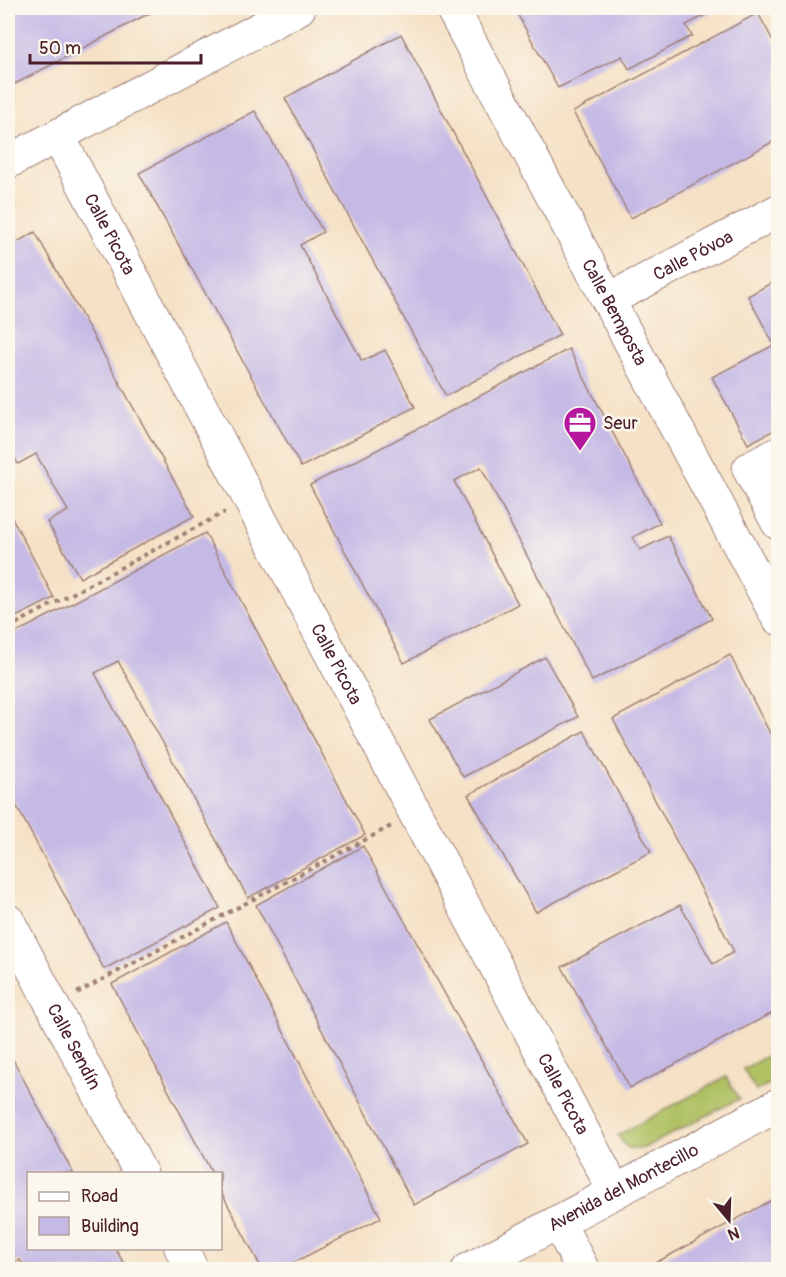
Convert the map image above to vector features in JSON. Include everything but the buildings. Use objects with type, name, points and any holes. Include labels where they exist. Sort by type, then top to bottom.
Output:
[{"type":"street","points":[[8,162],[299,8]]},
{"type":"street","name":"Calle Bemposta","points":[[452,8],[778,618]]},
{"type":"street","name":"Calle Picota","points":[[58,136],[615,1192]]},
{"type":"street","name":"Calle Póvoa","points":[[609,300],[778,211]]},
{"type":"street","points":[[738,543],[778,523],[749,469],[778,454]]},
{"type":"street","name":"Calle Sendín","points":[[8,921],[140,1172]]},
{"type":"street","name":"Avenida del Montecillo","points":[[468,1269],[778,1105]]},
{"type":"street","points":[[558,1222],[583,1269]]},
{"type":"street","points":[[182,1250],[192,1269]]},
{"type":"path","points":[[8,628],[249,499]]},
{"type":"path","points":[[52,1006],[415,813]]},
{"type":"green space","points":[[778,1050],[778,1079],[756,1091],[743,1069]]},
{"type":"green space","points":[[726,1077],[739,1099],[644,1148],[628,1148],[620,1139],[618,1135]]},
{"type":"place","name":"Seur","points":[[580,452]]}]
